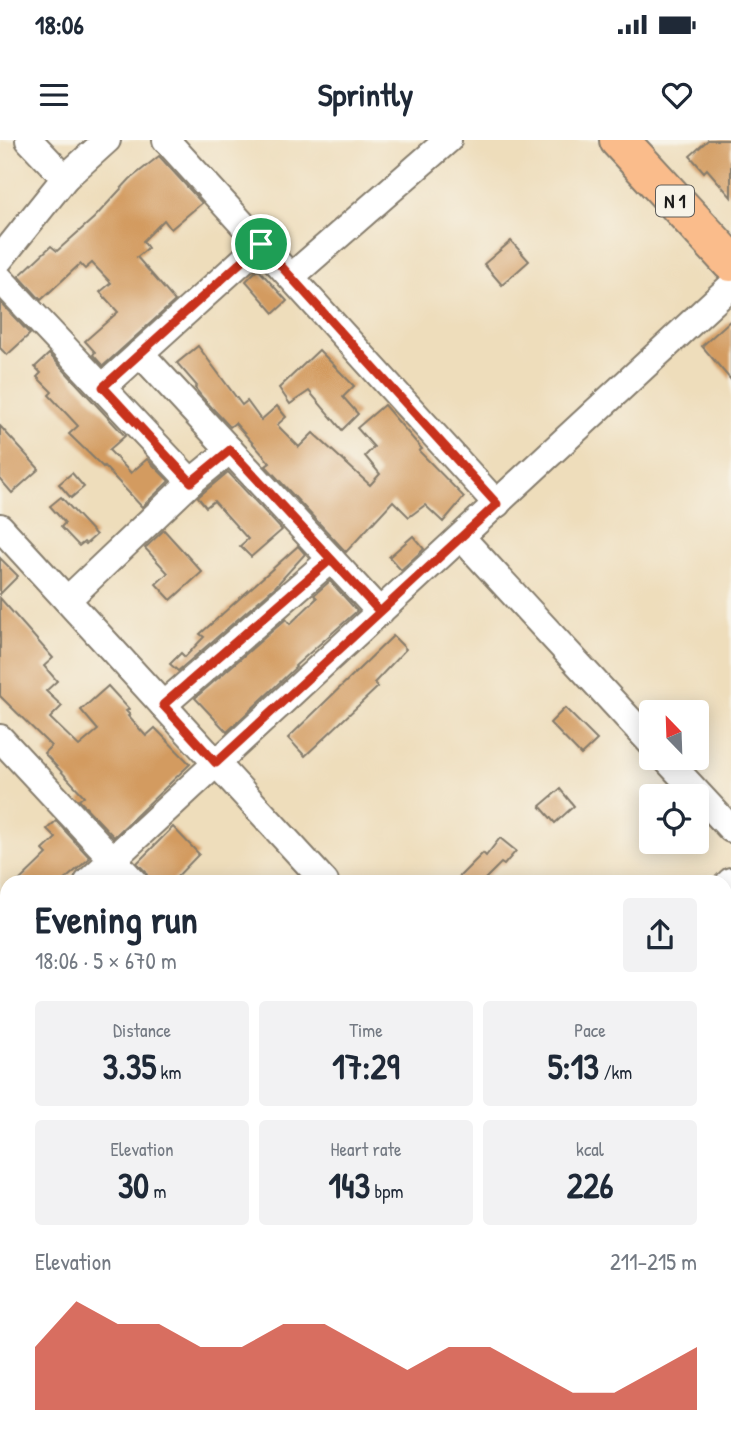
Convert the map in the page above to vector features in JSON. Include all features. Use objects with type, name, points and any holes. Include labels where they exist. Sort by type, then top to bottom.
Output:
[{"type":"highway","name":"N 1","points":[[620,140],[731,262]]},
{"type":"street","points":[[29,140],[65,178]]},
{"type":"street","points":[[0,259],[65,178],[107,140]]},
{"type":"street","points":[[166,140],[497,504]]},
{"type":"street","points":[[292,276],[448,140]]},
{"type":"street","points":[[103,387],[261,244]]},
{"type":"street","points":[[0,279],[191,482]]},
{"type":"street","points":[[96,875],[731,286]]},
{"type":"street","points":[[140,353],[380,612]]},
{"type":"street","points":[[67,600],[191,482],[230,450]]},
{"type":"street","points":[[0,527],[319,875]]},
{"type":"street","points":[[461,537],[639,730]]},
{"type":"street","points":[[163,705],[331,559]]},
{"type":"street","points":[[6,756],[128,875]]},
{"type":"street","points":[[676,770],[731,829]]},
{"type":"building","points":[[708,140],[731,140],[731,197],[707,169],[704,172],[690,156]]},
{"type":"building","points":[[159,156],[202,203],[171,229],[164,220],[143,241],[148,248],[137,257],[175,301],[103,366],[85,341],[118,312],[100,292],[111,283],[92,263],[85,269],[80,264],[41,300],[19,276],[51,246],[57,251],[94,218],[130,179]]},
{"type":"building","points":[[511,241],[529,261],[502,285],[484,264]]},
{"type":"building","points":[[258,269],[287,301],[274,313],[246,281]]},
{"type":"building","points":[[0,302],[30,334],[7,355],[0,348]]},
{"type":"building","points":[[731,320],[731,380],[702,346]]},
{"type":"building","points":[[198,346],[242,405],[247,401],[261,420],[277,406],[286,417],[277,425],[299,447],[313,433],[370,485],[380,474],[365,456],[374,447],[357,428],[384,405],[422,449],[419,451],[464,497],[443,522],[425,505],[409,517],[393,501],[346,552],[266,466],[270,463],[235,423],[230,427],[203,398],[195,388],[197,386],[177,363]]},
{"type":"building","points":[[319,350],[354,386],[343,397],[358,414],[342,430],[309,391],[290,404],[279,388]]},
{"type":"building","points":[[49,354],[125,436],[109,450],[131,473],[147,459],[169,481],[142,507],[104,466],[69,434],[78,426],[49,395],[52,392],[37,377],[41,373],[35,367]]},
{"type":"building","points":[[0,426],[39,469],[12,493],[0,479]]},
{"type":"building","points":[[228,472],[282,530],[251,557],[240,546],[248,539],[214,501],[206,507],[198,497]]},
{"type":"building","points":[[72,473],[84,487],[71,498],[59,484]]},
{"type":"building","points":[[61,497],[96,535],[86,544],[84,542],[79,546],[61,527],[65,523],[50,506]]},
{"type":"building","points":[[164,530],[202,572],[171,600],[156,584],[168,573],[145,548]]},
{"type":"building","points":[[413,536],[424,549],[401,570],[389,557]]},
{"type":"building","points":[[298,546],[305,554],[275,587],[178,671],[170,664],[181,653],[185,657],[204,637],[200,634]]},
{"type":"building","points":[[0,558],[18,576],[0,594]]},
{"type":"building","points":[[330,581],[357,611],[227,732],[195,698],[286,619],[290,624],[317,598],[314,595]]},
{"type":"building","points":[[0,598],[53,658],[44,666],[57,681],[46,691],[62,706],[50,718],[79,746],[98,730],[81,710],[108,686],[129,709],[126,711],[130,715],[128,716],[146,736],[155,728],[190,764],[114,837],[79,800],[84,796],[44,753],[51,746],[0,696]]},
{"type":"building","points":[[393,636],[406,649],[374,683],[378,687],[305,756],[288,738]]},
{"type":"building","points":[[565,708],[597,740],[581,755],[550,723]]},
{"type":"building","points":[[560,789],[574,806],[555,823],[540,806]]},
{"type":"building","points":[[56,821],[90,858],[70,875],[25,875],[47,854],[43,850],[56,838],[47,829]]},
{"type":"building","points":[[173,827],[199,854],[179,875],[147,875],[137,863]]},
{"type":"building","points":[[500,838],[516,851],[504,865],[501,863],[489,875],[461,875],[483,853],[486,856]]},
{"type":"route","points":[[261,244],[103,387],[191,482],[230,450],[380,612],[216,763],[163,705],[331,559],[380,612],[497,504],[261,244]]}]
